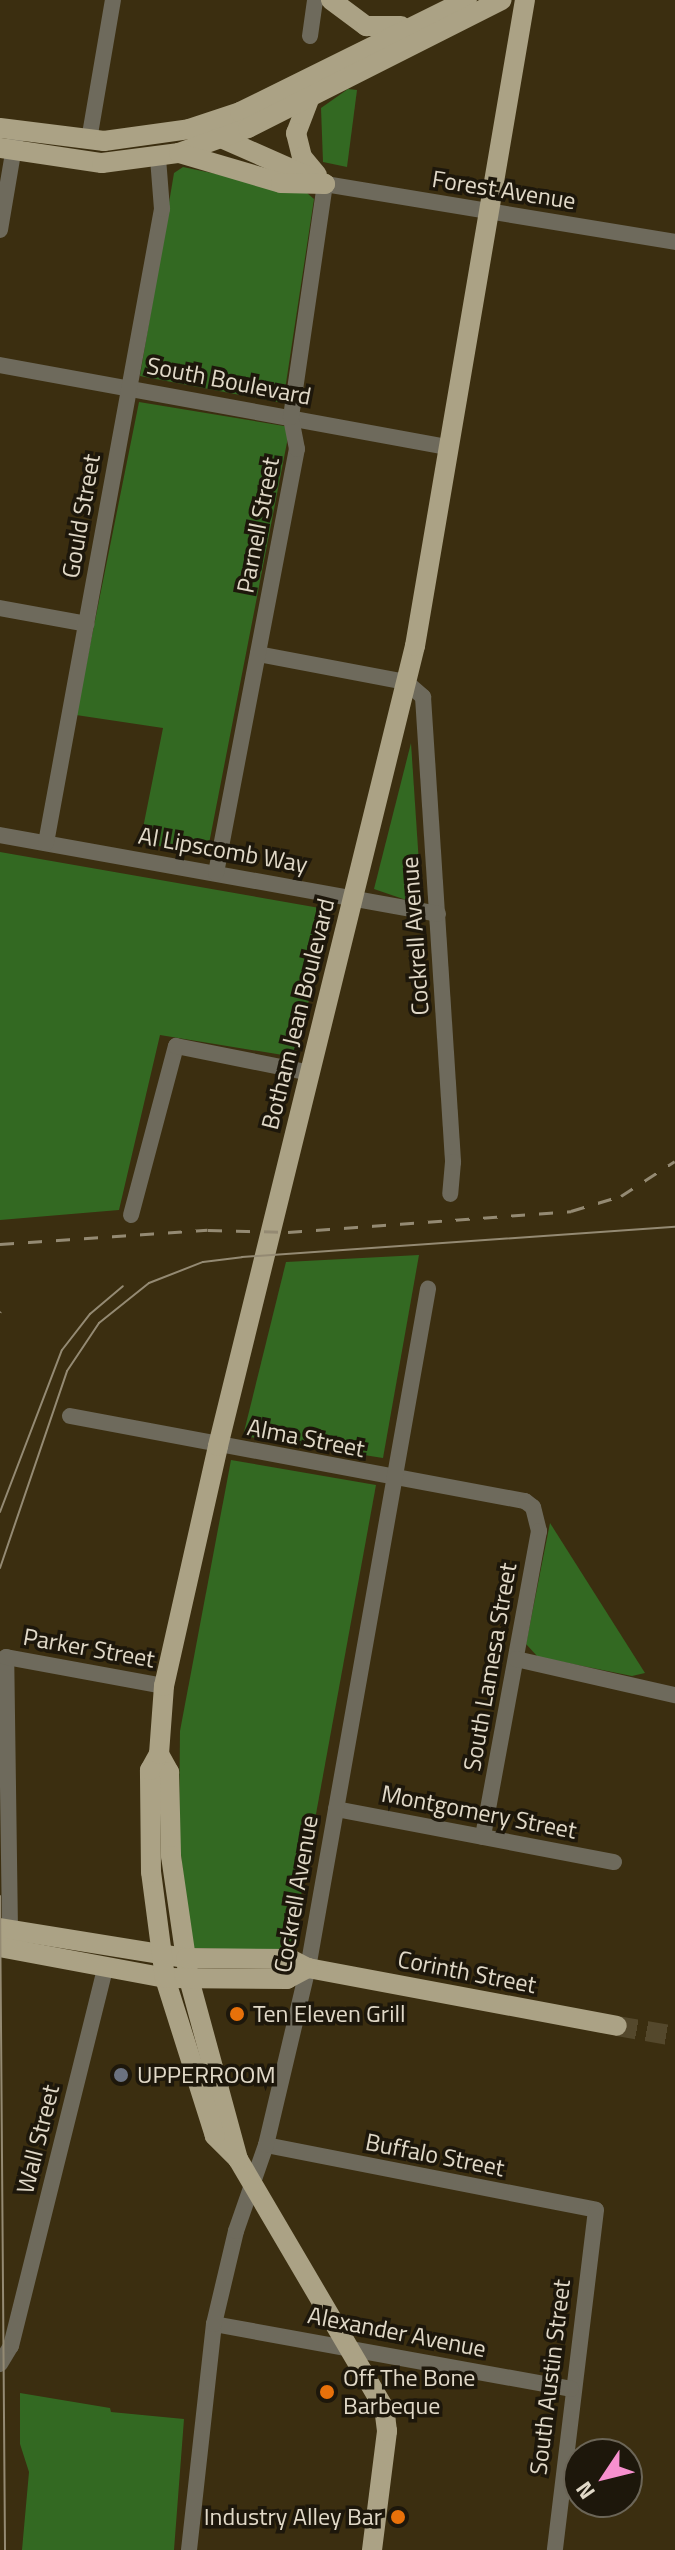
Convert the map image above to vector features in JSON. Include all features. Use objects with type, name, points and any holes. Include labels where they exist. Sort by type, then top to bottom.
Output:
[{"type":"main road","points":[[331,0],[366,26],[417,24]]},
{"type":"main road","points":[[7,139],[149,138],[200,126],[240,112],[417,24],[458,9],[501,0]]},
{"type":"main road","points":[[486,212],[525,0]]},
{"type":"main road","points":[[7,139],[80,162],[158,158],[179,153],[223,140],[310,97],[458,9]]},
{"type":"main road","points":[[310,97],[299,121],[298,145],[325,184]]},
{"type":"main road","points":[[223,140],[240,112]]},
{"type":"main road","points":[[200,126],[223,140],[325,184]]},
{"type":"main road","points":[[223,140],[252,176]]},
{"type":"main road","points":[[179,153],[252,176],[325,184]]},
{"type":"main road","name":"Botham Jean Boulevard","points":[[238,2159],[215,2136],[165,1978],[150,1834],[150,1770],[159,1754],[164,1686],[218,1446],[406,682],[486,212]]},
{"type":"main road","name":"Botham Jean Boulevard","points":[[159,1754],[169,1772],[171,1856],[189,1979],[238,2159],[351,2347],[387,2419],[372,2550]]},
{"type":"main road","name":"Corinth Street","points":[[3,1935],[162,1956],[290,1959],[308,1968],[617,2026]]},
{"type":"main road","name":"Corinth Street","points":[[3,1935],[105,1969],[165,1978],[287,1979],[308,1968]]},
{"type":"street","points":[[89,140],[113,0]]},
{"type":"street","points":[[310,36],[315,0]]},
{"type":"street","points":[[0,230],[7,139]]},
{"type":"street","name":"Gould Street","points":[[46,843],[163,197],[158,158]]},
{"type":"street","name":"Forest Avenue","points":[[325,184],[675,242]]},
{"type":"street","name":"Parnell Street","points":[[216,873],[297,449],[291,417],[325,184]]},
{"type":"street","name":"South Boulevard","points":[[0,365],[129,386],[448,447]]},
{"type":"street","points":[[0,608],[87,624]]},
{"type":"street","points":[[258,654],[406,682]]},
{"type":"street","name":"Cockrell Avenue","points":[[406,682],[423,697],[425,707],[453,1162],[450,1194]]},
{"type":"street","name":"Al Lipscomb Way","points":[[0,835],[438,914]]},
{"type":"street","points":[[131,1215],[176,1046],[311,1073]]},
{"type":"street","name":"Cockrell Avenue","points":[[189,2550],[214,2324],[266,2145],[308,1968],[428,1289]]},
{"type":"street","name":"Alma Street","points":[[70,1416],[533,1507]]},
{"type":"street","name":"South Lamesa Street","points":[[483,1837],[539,1531],[533,1507]]},
{"type":"street","name":"Parker Street","points":[[3,1935],[6,1657],[164,1686]]},
{"type":"street","points":[[516,1659],[675,1695]]},
{"type":"street","name":"Montgomery Street","points":[[336,1809],[614,1862]]},
{"type":"street","name":"Wall Street","points":[[0,2364],[11,2346],[105,1969]]},
{"type":"street","name":"Buffalo Street","points":[[266,2145],[596,2210]]},
{"type":"street","name":"South Austin Street","points":[[555,2550],[571,2389],[596,2210]]},
{"type":"street","name":"Alexander Avenue","points":[[214,2324],[571,2389]]},
{"type":"green space","points":[[348,89],[357,90],[347,167],[323,162],[321,108]]},
{"type":"green space","points":[[183,167],[307,193],[314,199],[283,403],[140,376],[174,173]]},
{"type":"green space","points":[[139,402],[290,427],[207,854],[140,843],[163,728],[76,715]]},
{"type":"green space","points":[[411,743],[421,894],[409,901],[374,889]]},
{"type":"green space","points":[[0,852],[331,910],[295,1057],[160,1035],[119,1210],[0,1220]]},
{"type":"green space","points":[[419,1255],[383,1458],[243,1436],[286,1262]]},
{"type":"green space","points":[[231,1460],[376,1485],[291,1951],[191,1948],[179,1836],[180,1731]]},
{"type":"green space","points":[[550,1523],[645,1673],[632,1676],[538,1657],[526,1644]]},
{"type":"green space","points":[[20,2393],[110,2408],[111,2412],[184,2419],[174,2550],[22,2550],[29,2472],[20,2444]]},
{"type":"tunnel","points":[[617,2026],[675,2036]]},
{"type":"tram line","points":[[0,1568],[67,1371],[99,1323],[149,1283],[203,1262],[242,1257],[675,1227]]},
{"type":"tram line","points":[[0,1512],[62,1350],[90,1314],[123,1286]]},
{"type":"tram line","points":[[0,1896],[5,2550]]},
{"type":"railway","points":[[0,1244],[208,1230],[288,1232],[571,1211],[621,1196],[675,1161]]},
{"type":"place","name":"Ten Eleven Grill","points":[[237,2014]]},
{"type":"place","name":"UPPERROOM","points":[[121,2075]]},
{"type":"place","name":"Off The Bone Barbeque","points":[[327,2392]]},
{"type":"place","name":"Industry Alley Bar","points":[[398,2517]]}]
